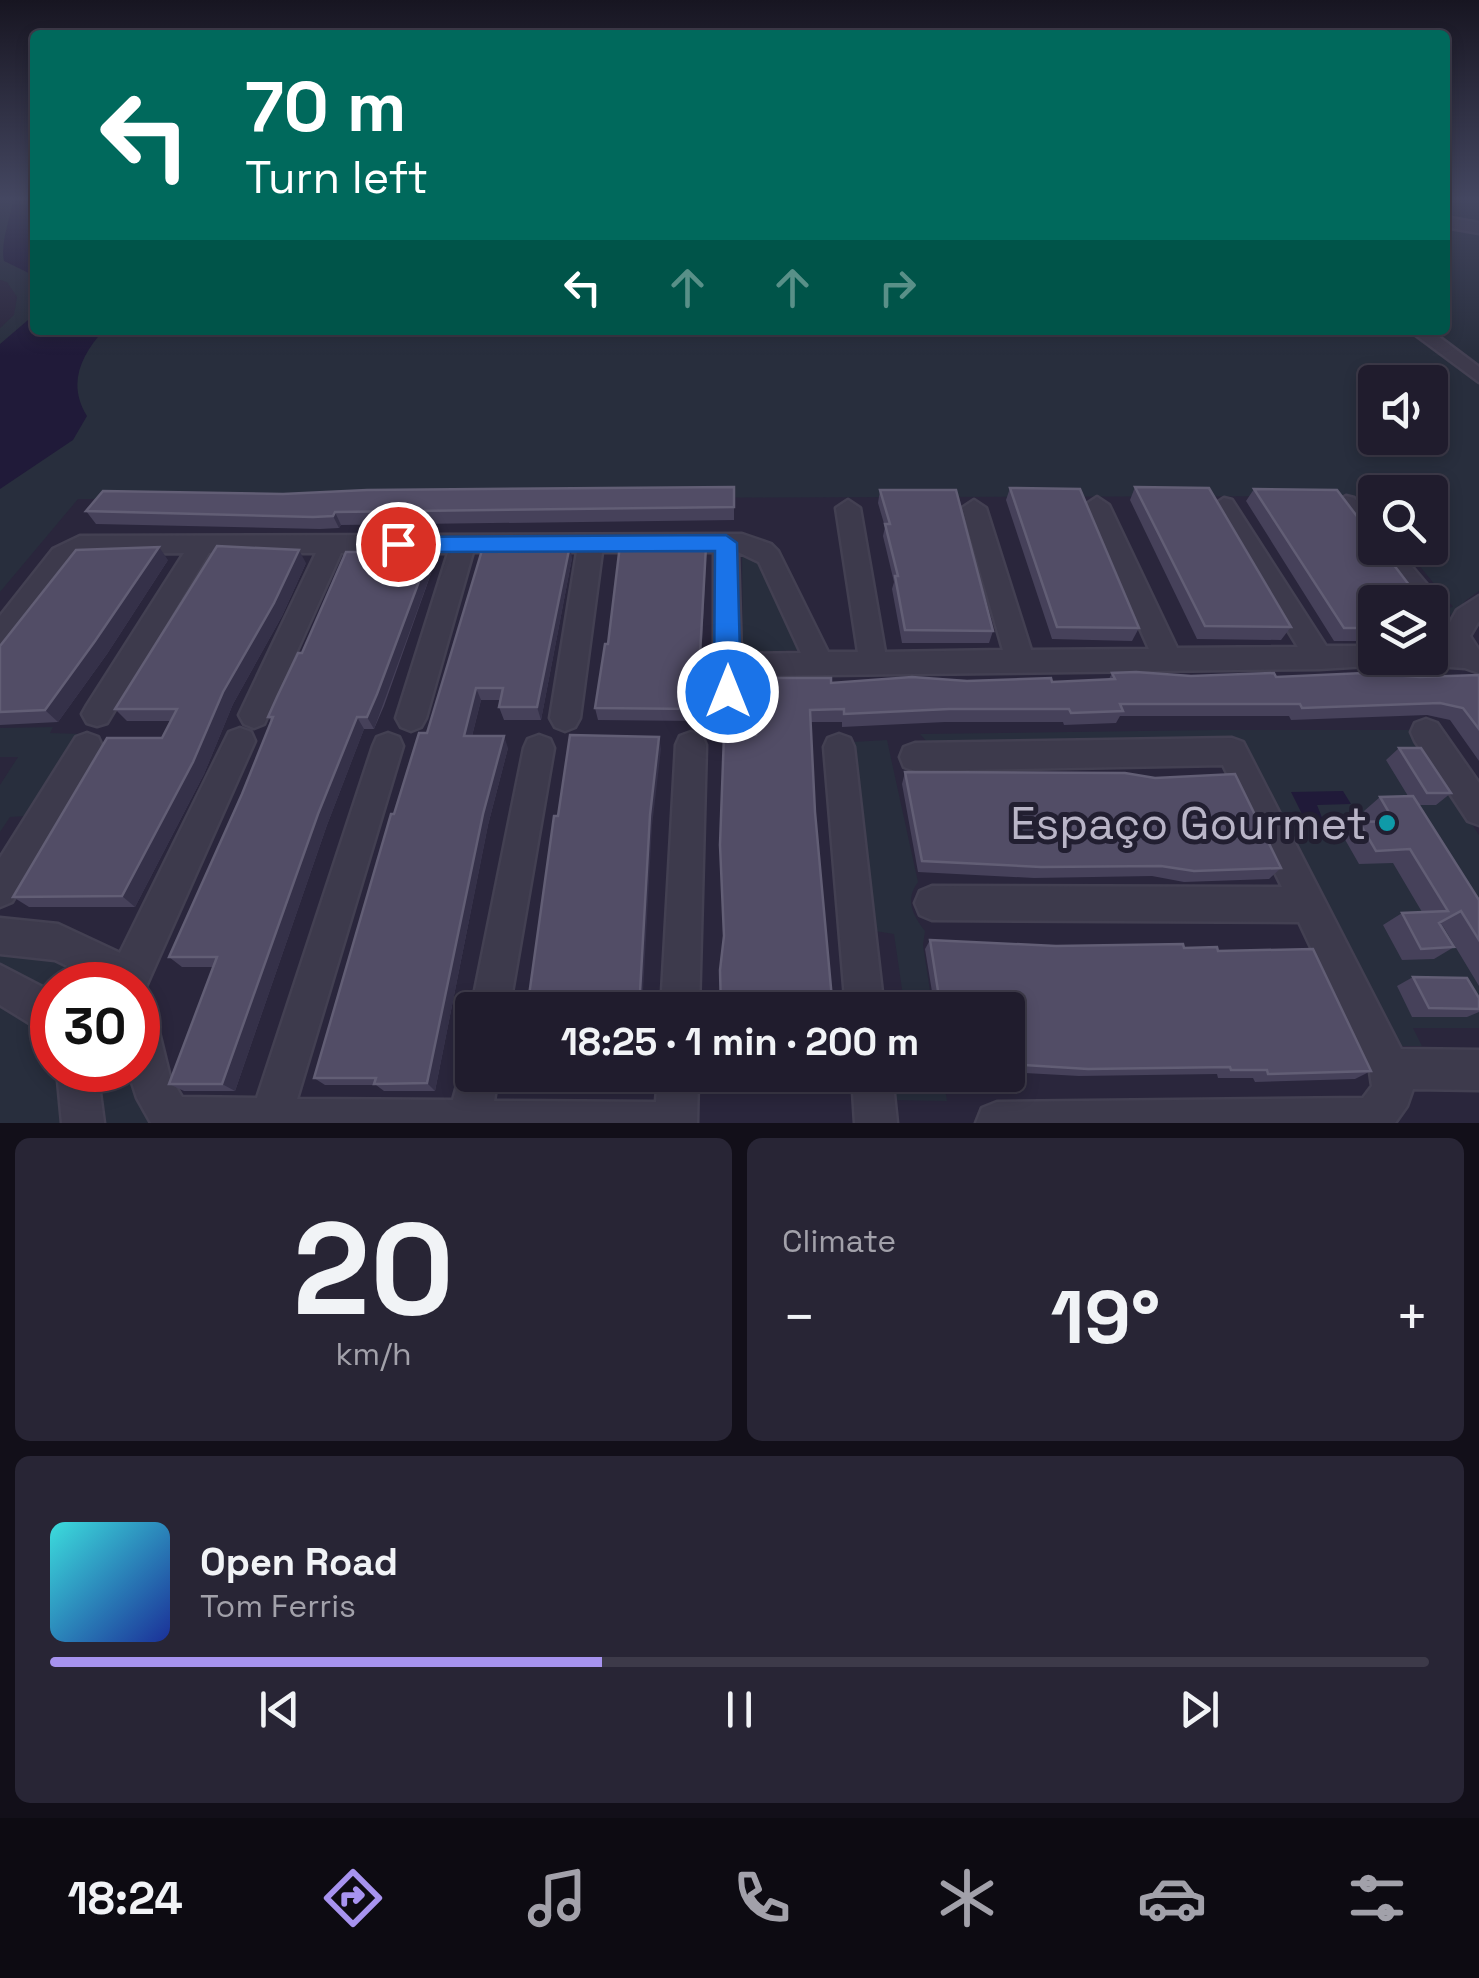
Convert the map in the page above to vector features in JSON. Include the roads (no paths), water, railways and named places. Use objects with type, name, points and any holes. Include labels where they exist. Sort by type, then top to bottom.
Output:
[{"type":"street","points":[[1425,335],[1479,376]]},
{"type":"street","points":[[1096,504],[1168,659]]},
{"type":"street","points":[[1346,504],[1358,518]]},
{"type":"street","points":[[1224,506],[1319,658]]},
{"type":"street","points":[[848,508],[872,662]]},
{"type":"street","points":[[974,508],[1020,660]]},
{"type":"street","points":[[565,718],[592,543]]},
{"type":"street","points":[[726,543],[728,678],[819,662],[1358,657]]},
{"type":"street","points":[[0,636],[74,546],[726,543],[752,545],[769,558],[819,662]]},
{"type":"street","points":[[270,1120],[463,544]]},
{"type":"street","points":[[137,962],[332,545]]},
{"type":"street","points":[[97,714],[202,546]]},
{"type":"street","points":[[1396,565],[1412,585]]},
{"type":"street","points":[[1468,652],[1466,617],[1479,606]]},
{"type":"street","points":[[1448,628],[1468,652]]},
{"type":"street","points":[[1426,732],[1479,810]]},
{"type":"street","points":[[681,992],[691,745]]},
{"type":"street","points":[[0,890],[87,746]]},
{"type":"street","points":[[839,747],[863,992]]},
{"type":"street","points":[[493,992],[539,748]]},
{"type":"street","points":[[915,757],[1232,751],[1390,1069],[1393,1092],[1373,1119],[997,1123]]},
{"type":"street","points":[[932,903],[1309,905]]},
{"type":"street","points":[[0,936],[58,942],[95,962]]},
{"type":"street","points":[[0,984],[30,1001]]},
{"type":"street","points":[[1390,1069],[1479,1070]]},
{"type":"street","points":[[79,1092],[82,1123]]},
{"type":"street","points":[[155,1092],[171,1118],[672,1123],[676,1092]]},
{"type":"street","points":[[470,1118],[475,1092]]},
{"type":"street","points":[[873,1092],[876,1123]]},
{"type":"place","name":"Espaço Gourmet","points":[[1387,823]]}]
